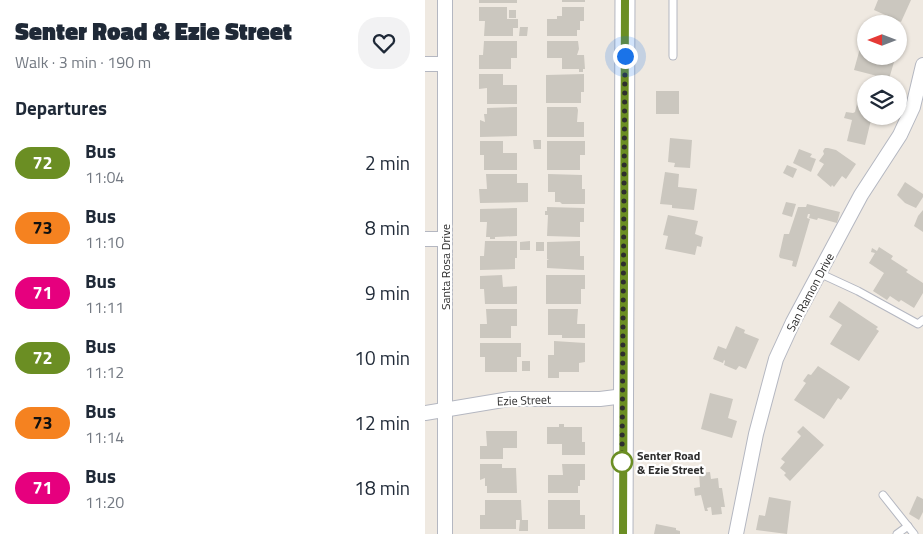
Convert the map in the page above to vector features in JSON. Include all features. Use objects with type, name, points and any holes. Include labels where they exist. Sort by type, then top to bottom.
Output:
[{"type":"main road","points":[[623,534],[625,0]]},
{"type":"street","name":"Santa Rosa Drive","points":[[445,0],[445,534]]},
{"type":"street","points":[[425,64],[445,64]]},
{"type":"street","name":"San Ramon Drive","points":[[736,534],[756,434],[776,359],[793,322],[861,195],[901,135],[913,107],[923,69]]},
{"type":"street","points":[[425,239],[445,239]]},
{"type":"street","name":"Ezie Street","points":[[425,413],[510,399],[600,399],[623,396]]},
{"type":"lane","points":[[673,0],[673,56]]},
{"type":"lane","points":[[819,273],[858,291],[917,324],[923,320]]},
{"type":"lane","points":[[883,495],[914,534]]},
{"type":"lane","points":[[897,534],[908,526]]},
{"type":"building","points":[[479,0],[517,0],[517,3],[479,3]]},
{"type":"building","points":[[562,0],[585,0],[585,2],[562,2]]},
{"type":"building","points":[[878,0],[911,0],[904,15],[885,15],[874,10]]},
{"type":"building","points":[[479,7],[507,7],[507,19],[518,19],[518,28],[513,28],[513,36],[484,36],[485,21],[479,21]]},
{"type":"building","points":[[562,7],[584,7],[584,21],[580,21],[580,30],[577,30],[577,36],[547,36],[547,19],[557,19],[557,16],[562,16]]},
{"type":"building","points":[[509,10],[516,10],[516,18],[509,18]]},
{"type":"building","points":[[520,27],[528,27],[527,36],[519,36]]},
{"type":"building","points":[[484,41],[517,41],[517,58],[511,58],[511,69],[479,69],[479,55],[483,55]]},
{"type":"building","points":[[547,41],[578,41],[579,49],[577,55],[584,55],[585,69],[583,69],[583,72],[579,72],[579,69],[562,69],[562,58],[547,58]]},
{"type":"building","points":[[857,59],[857,65],[893,65],[890,75],[873,75],[854,70]]},
{"type":"building","points":[[479,74],[503,74],[503,85],[517,85],[517,104],[487,104],[487,88],[479,89]]},
{"type":"building","points":[[584,74],[584,92],[581,92],[581,103],[546,103],[546,75]]},
{"type":"building","points":[[656,91],[679,91],[679,114],[656,114]]},
{"type":"building","points":[[857,104],[857,125],[870,125],[865,145],[847,141],[852,120],[844,118],[846,112],[855,112]]},
{"type":"building","points":[[517,107],[517,136],[480,137],[480,120],[485,122],[484,114],[487,114],[487,108]]},
{"type":"building","points":[[547,107],[577,107],[577,122],[584,122],[584,137],[547,137]]},
{"type":"building","points":[[670,138],[692,140],[690,168],[674,167],[675,163],[668,162]]},
{"type":"building","points":[[533,140],[541,140],[541,149],[534,149]]},
{"type":"building","points":[[480,141],[503,141],[503,153],[517,153],[517,170],[484,170],[484,155],[480,155]]},
{"type":"building","points":[[547,141],[585,141],[585,155],[580,155],[580,170],[547,170]]},
{"type":"building","points":[[825,148],[836,150],[856,164],[846,179],[842,176],[834,187],[832,185],[831,187],[817,175],[824,164],[819,161],[824,154]]},
{"type":"building","points":[[799,149],[812,154],[810,157],[816,159],[811,172],[793,163]]},
{"type":"building","points":[[787,165],[797,169],[793,178],[783,173]]},
{"type":"building","points":[[665,172],[679,174],[678,187],[697,189],[694,210],[672,208],[672,205],[660,204]]},
{"type":"building","points":[[486,174],[517,174],[517,183],[528,183],[528,202],[480,203],[479,189],[487,189]]},
{"type":"building","points":[[548,174],[582,175],[582,189],[585,189],[585,204],[562,204],[555,202],[555,192],[548,192]]},
{"type":"building","points":[[905,182],[923,194],[916,208],[905,203],[897,195]]},
{"type":"building","points":[[786,202],[796,204],[792,217],[782,214]]},
{"type":"building","points":[[807,204],[840,212],[837,223],[818,218],[817,220],[809,218],[810,214],[808,214],[807,218],[810,219],[796,267],[792,266],[793,261],[780,258],[779,256],[784,234],[789,234],[798,207],[806,207]]},
{"type":"building","points":[[547,207],[584,208],[584,222],[580,222],[580,237],[547,236],[548,215],[545,215],[545,211],[547,211]]},
{"type":"building","points":[[517,208],[517,236],[495,237],[495,239],[486,237],[487,222],[480,222],[480,209]]},
{"type":"building","points":[[923,210],[923,232],[914,226]]},
{"type":"building","points":[[668,215],[698,221],[695,234],[703,237],[701,247],[697,246],[695,255],[665,249],[668,236],[663,235]]},
{"type":"building","points":[[485,241],[517,241],[515,269],[480,270],[480,256],[484,256]]},
{"type":"building","points":[[530,241],[530,250],[520,250],[520,242]]},
{"type":"building","points":[[580,241],[580,256],[584,256],[584,270],[547,268],[547,260],[549,260],[547,259],[547,242]]},
{"type":"building","points":[[536,242],[544,242],[544,251],[536,251]]},
{"type":"building","points":[[879,247],[893,256],[891,259],[908,270],[906,272],[923,283],[923,293],[914,308],[890,296],[887,300],[873,291],[884,273],[869,263],[875,253],[871,252],[872,248],[877,251]]},
{"type":"building","points":[[502,275],[503,287],[517,286],[517,304],[485,304],[484,289],[480,289],[480,276]]},
{"type":"building","points":[[546,275],[585,275],[585,289],[581,289],[581,304],[546,304]]},
{"type":"building","points":[[839,301],[878,327],[876,329],[879,331],[859,361],[830,344],[842,325],[829,317]]},
{"type":"building","points":[[486,309],[517,309],[517,326],[511,326],[511,338],[480,338],[480,324],[487,324]]},
{"type":"building","points":[[548,309],[578,309],[577,324],[585,324],[585,338],[562,338],[562,335],[548,335]]},
{"type":"building","points":[[736,326],[745,330],[744,333],[759,339],[746,369],[739,366],[736,370],[724,365],[724,360],[723,363],[713,359],[718,346],[726,349]]},
{"type":"building","points":[[554,341],[585,343],[585,362],[579,363],[579,372],[559,372],[559,378],[548,378],[548,355],[554,355]]},
{"type":"building","points":[[480,343],[521,343],[521,357],[517,357],[517,372],[485,372],[485,357],[480,357]]},
{"type":"building","points":[[522,361],[530,361],[530,371],[522,371]]},
{"type":"building","points":[[818,366],[850,387],[841,400],[838,398],[824,419],[794,400],[806,383],[803,381]]},
{"type":"building","points":[[710,393],[733,399],[728,418],[737,421],[732,438],[701,429]]},
{"type":"building","points":[[559,424],[564,424],[564,427],[582,427],[582,442],[585,442],[585,455],[562,455],[562,444],[547,444],[547,427],[559,427]]},
{"type":"building","points":[[803,426],[824,445],[790,481],[784,475],[786,473],[780,468],[785,462],[781,459],[801,436],[797,432]]},
{"type":"building","points":[[486,431],[517,431],[517,448],[503,448],[503,459],[480,459],[480,446],[487,446]]},
{"type":"building","points":[[480,464],[502,464],[502,468],[516,468],[517,493],[487,493],[485,478],[480,480]]},
{"type":"building","points":[[562,464],[585,464],[585,480],[580,480],[578,493],[548,493],[548,475],[563,475]]},
{"type":"building","points":[[710,472],[711,479],[718,478],[719,488],[722,488],[725,507],[721,507],[722,514],[712,515],[711,507],[707,508],[708,511],[705,511],[701,495],[695,496],[694,488],[700,487],[699,473]]},
{"type":"building","points":[[917,496],[923,499],[923,512],[919,520],[909,514]]},
{"type":"building","points":[[769,497],[791,501],[787,534],[756,530],[759,515],[765,516]]},
{"type":"building","points":[[485,500],[521,500],[522,520],[528,520],[528,531],[519,531],[520,520],[516,520],[516,529],[480,529],[480,515],[485,515]]},
{"type":"building","points":[[548,500],[580,500],[580,515],[585,515],[585,529],[548,529]]},
{"type":"building","points":[[656,524],[676,528],[676,530],[680,531],[680,534],[654,534]]},
{"type":"bus line","name":"72","points":[[623,534],[625,0]]},
{"type":"place","name":"Senter Road & Ezie Street","points":[[622,462]]},
{"type":"route","points":[[622,462],[625,56]]}]
